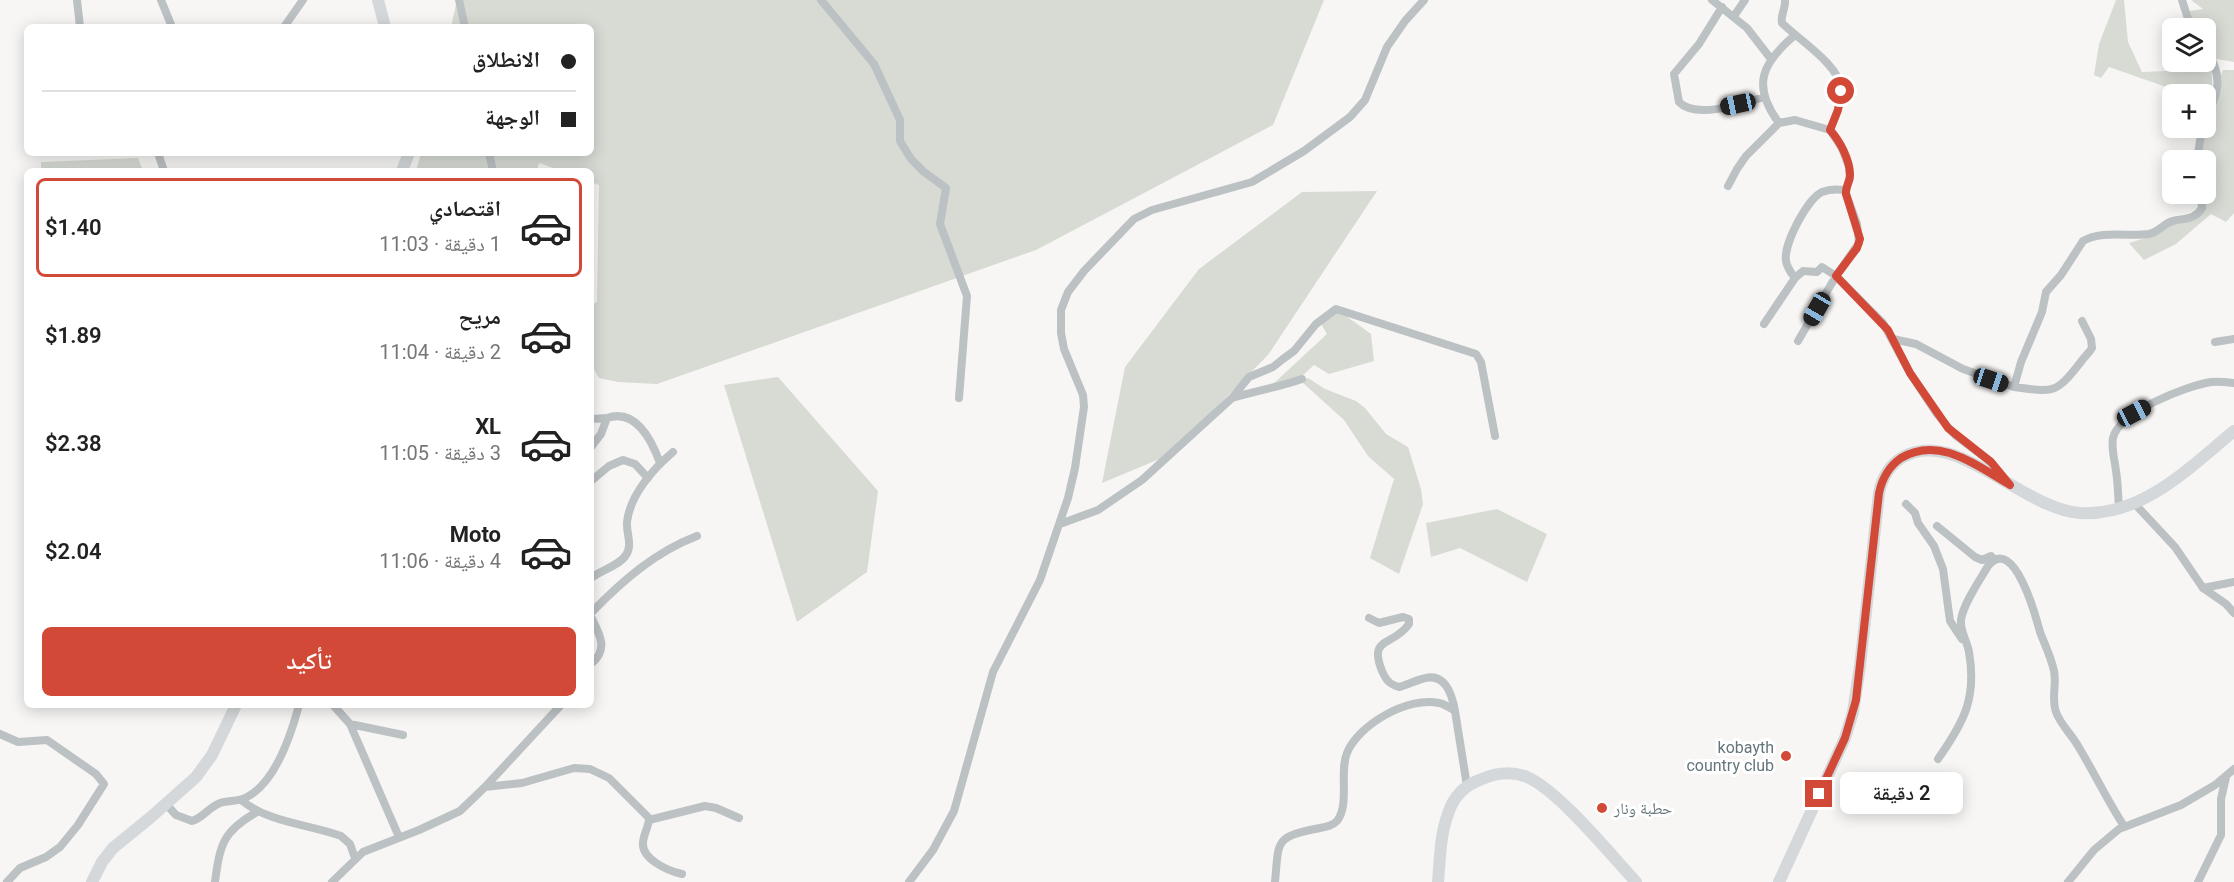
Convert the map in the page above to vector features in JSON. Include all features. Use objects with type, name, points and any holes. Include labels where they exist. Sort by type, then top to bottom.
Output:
[{"type":"main road","points":[[378,0],[383,24]]},
{"type":"main road","points":[[1779,882],[1845,738],[1853,712],[1879,493],[1885,475],[1897,461],[1923,450],[1934,449],[1955,455],[2046,504],[2068,511],[2093,512],[2119,508],[2159,490],[2234,431]]},
{"type":"main road","points":[[92,882],[102,862],[113,848],[166,804],[204,768],[234,708]]},
{"type":"main road","points":[[1438,882],[1444,826],[1454,799],[1467,786],[1479,779],[1503,773],[1515,773],[1537,782],[1576,818],[1636,882]]},
{"type":"street","points":[[77,0],[80,24]]},
{"type":"street","points":[[161,0],[171,24]]},
{"type":"street","points":[[286,24],[303,0]]},
{"type":"street","points":[[459,0],[464,24]]},
{"type":"street","points":[[821,0],[874,64],[900,120],[900,141],[911,159],[946,188],[940,224],[967,296],[959,398]]},
{"type":"street","points":[[909,882],[933,850],[954,811],[993,672],[1040,580],[1060,524],[1075,468],[1084,407],[1083,395],[1064,349],[1060,333],[1061,310],[1073,284],[1121,230],[1134,219],[1152,210],[1252,182],[1304,151],[1350,117],[1365,100],[1387,47],[1409,16],[1424,0]]},
{"type":"street","points":[[1712,0],[1754,35],[1771,59]]},
{"type":"street","points":[[1734,16],[1745,0]]},
{"type":"street","points":[[1785,0],[1786,7],[1781,21],[1828,65],[1840,82],[1840,100],[1830,130]]},
{"type":"street","points":[[2182,0],[2188,18]]},
{"type":"street","points":[[1722,7],[1699,44],[1674,74],[1679,102],[1694,109],[1712,109],[1764,97]]},
{"type":"street","points":[[1779,123],[1764,97],[1764,75],[1766,65],[1795,35]]},
{"type":"street","points":[[2216,66],[2218,77],[2216,84]]},
{"type":"street","points":[[1728,186],[1746,156],[1779,123],[1795,120],[1830,130],[1842,148],[1849,167],[1850,178],[1845,189],[1860,239],[1857,248],[1836,276],[1798,341]]},
{"type":"street","points":[[1795,278],[1788,267],[1786,255],[1792,235],[1805,211],[1817,195],[1845,189]]},
{"type":"street","points":[[2014,387],[2021,362],[2042,312],[2046,292],[2066,270],[2083,241],[2098,237],[2157,232],[2167,223],[2196,216],[2202,208],[2202,204]]},
{"type":"street","points":[[1764,324],[1795,278],[1803,271],[1816,272],[1822,267],[1836,276],[1883,323],[1910,373],[1937,414],[1955,435],[1996,467],[2010,485]]},
{"type":"street","points":[[1060,524],[1098,510],[1142,480],[1232,398],[1249,377],[1273,367],[1289,355],[1316,324],[1336,309],[1476,354],[1481,362],[1495,436]]},
{"type":"street","points":[[1893,339],[1916,344],[1963,369],[2014,387],[2047,391],[2061,386],[2092,348],[2092,342],[2082,321]]},
{"type":"street","points":[[2215,342],[2234,339]]},
{"type":"street","points":[[1232,398],[1302,379]]},
{"type":"street","points":[[2119,508],[2112,443],[2115,431],[2121,422],[2154,402],[2195,386],[2211,382],[2234,383]]},
{"type":"street","points":[[594,419],[619,415],[636,423],[649,438],[660,463]]},
{"type":"street","points":[[594,443],[601,434],[607,418]]},
{"type":"street","points":[[594,576],[626,555],[630,543],[627,524],[629,515],[648,478],[673,452]]},
{"type":"street","points":[[594,478],[609,466],[623,460],[635,464],[648,478]]},
{"type":"street","points":[[2134,503],[2175,547],[2203,588],[2226,604],[2234,613]]},
{"type":"street","points":[[1906,504],[1915,513],[1918,523],[1934,546],[1943,569],[1950,621],[1968,650]]},
{"type":"street","points":[[1937,526],[1976,557],[1982,560],[1991,556],[1995,560],[2010,563],[2027,590],[2054,673],[2054,700],[2057,714],[2124,825]]},
{"type":"street","points":[[594,612],[614,589],[656,556],[675,544],[697,536]]},
{"type":"street","points":[[1938,759],[1960,727],[1968,709],[1971,686],[1962,615],[1985,571],[1995,560]]},
{"type":"street","points":[[2203,588],[2234,582]]},
{"type":"street","points":[[1369,618],[1379,623],[1403,617],[1408,618],[1409,624],[1403,632],[1380,646],[1376,657],[1386,680],[1399,687],[1425,678],[1433,678],[1441,681],[1451,692],[1467,786]]},
{"type":"street","points":[[594,622],[602,648],[601,653],[594,661]]},
{"type":"street","points":[[1275,882],[1277,849],[1284,838],[1330,826],[1338,820],[1343,796],[1343,763],[1353,742],[1364,730],[1392,711],[1422,702],[1441,703],[1455,711]]},
{"type":"street","points":[[166,804],[176,815],[192,821],[220,803],[241,800],[257,790],[270,775],[298,708]]},
{"type":"street","points":[[336,708],[350,724],[399,837]]},
{"type":"street","points":[[332,882],[355,858],[369,849],[459,811],[485,787],[558,708]]},
{"type":"street","points":[[350,724],[403,735]]},
{"type":"street","points":[[0,734],[18,742],[45,740],[96,774],[104,784],[78,825],[60,847],[46,857],[20,868],[7,882]]},
{"type":"street","points":[[485,787],[522,783],[574,768],[590,769],[609,778],[647,815],[649,820],[643,842],[645,854],[660,865],[682,874]]},
{"type":"street","points":[[2068,882],[2094,850],[2124,825],[2170,810],[2226,777],[2234,769]]},
{"type":"street","points":[[2198,882],[2221,835],[2221,799],[2226,777]]},
{"type":"street","points":[[241,800],[257,812],[341,836],[350,844],[355,858]]},
{"type":"street","points":[[649,820],[705,806],[739,818]]},
{"type":"street","points":[[215,882],[219,856],[225,838],[234,827],[257,812]]},
{"type":"shaded area","points":[[457,0],[1324,0],[1273,125],[1036,250],[657,384],[618,382],[599,378],[594,369],[599,185],[594,183],[594,168],[553,168],[539,163],[538,168],[417,168],[420,156],[594,156],[594,24],[452,24]]},
{"type":"shaded area","points":[[2116,0],[2124,0],[2128,42],[2142,72],[2212,72],[2212,84],[2162,86],[2109,67],[2101,78],[2094,75],[2099,44]]},
{"type":"shaded area","points":[[2191,0],[2234,0],[2234,62],[2216,59],[2216,18],[2187,18],[2189,11],[2203,9]]},
{"type":"shaded area","points":[[2223,70],[2234,70],[2234,213],[2226,222],[2211,214],[2176,244],[2144,260],[2129,243],[2155,235],[2179,221],[2196,217],[2201,204],[2216,204],[2216,150],[2200,150],[2202,138],[2216,138],[2216,91]]},
{"type":"shaded area","points":[[138,158],[142,168],[41,168],[41,162]]},
{"type":"shaded area","points":[[1377,191],[1268,355],[1169,455],[1102,483],[1125,367],[1199,269],[1302,192]]},
{"type":"shaded area","points":[[1335,308],[1371,334],[1374,361],[1329,374],[1314,365],[1290,387],[1273,384],[1327,334],[1321,324]]},
{"type":"shaded area","points":[[778,377],[878,491],[867,572],[797,622],[724,385]]},
{"type":"shaded area","points":[[1308,378],[1325,389],[1356,401],[1365,408],[1386,434],[1408,447],[1421,489],[1423,504],[1399,574],[1370,558],[1394,479],[1368,456],[1344,420],[1302,382]]},
{"type":"shaded area","points":[[1497,509],[1547,534],[1527,582],[1460,548],[1431,557],[1426,523]]},
{"type":"place","name":"kobayth country club","points":[[1786,756]]},
{"type":"place","name":"حطبة ونار","points":[[1602,808]]},
{"type":"route","points":[[1819,794],[1845,738],[1856,700],[1872,546],[1879,493],[1885,475],[1897,461],[1905,456],[1913,452],[1934,449],[1966,460],[2010,485],[1991,462],[1948,428],[1910,373],[1888,330],[1836,276],[1857,248],[1860,239],[1845,189],[1850,178],[1849,167],[1838,140],[1830,130],[1838,110],[1841,91]]}]
